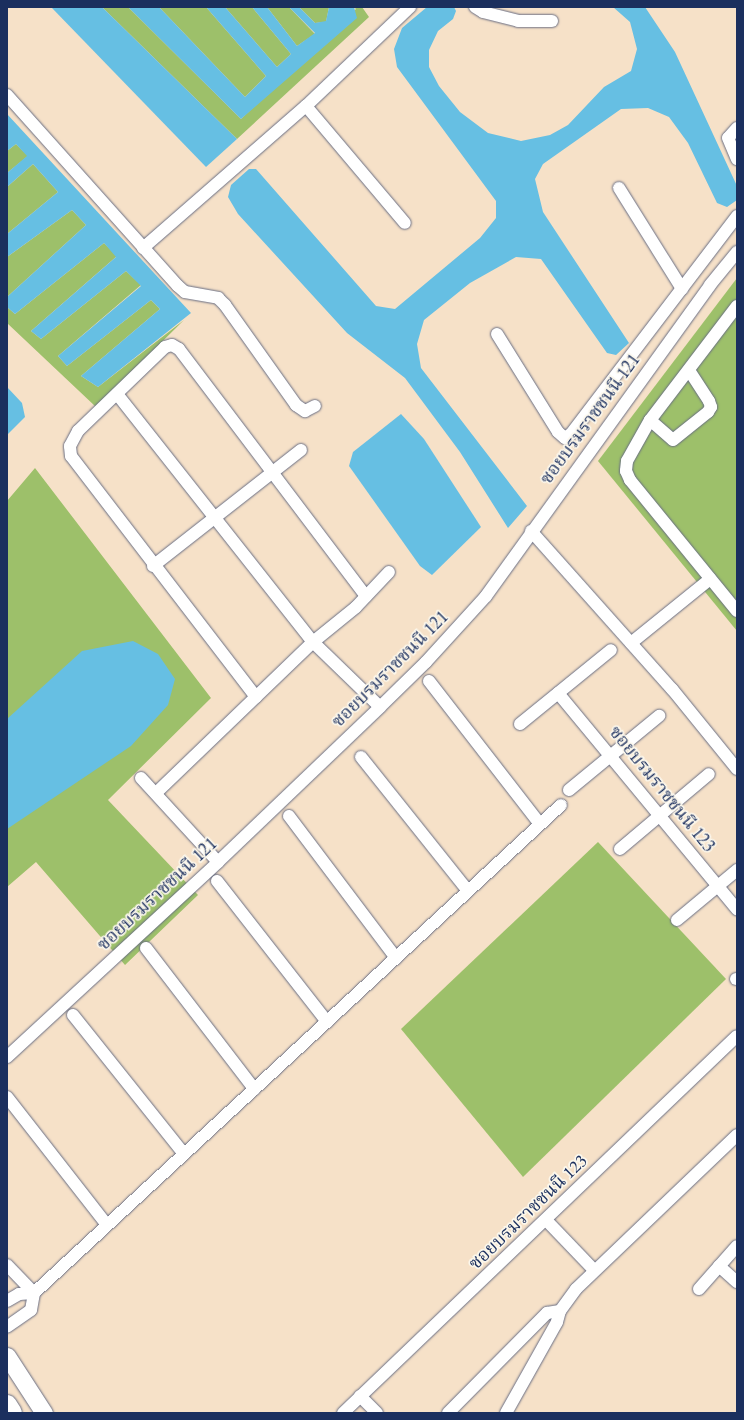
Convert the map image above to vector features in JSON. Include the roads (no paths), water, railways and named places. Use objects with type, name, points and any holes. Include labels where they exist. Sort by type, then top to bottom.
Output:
[{"type":"highway","points":[[7,1405],[12,1413]]},
{"type":"main road","points":[[7,1356],[44,1413]]},
{"type":"street","points":[[143,248],[306,106],[410,7]]},
{"type":"street","points":[[475,7],[483,12],[518,21],[552,21]]},
{"type":"street","points":[[7,95],[143,248],[185,292],[218,298],[296,405],[305,410],[315,406]]},
{"type":"street","points":[[306,106],[405,223]]},
{"type":"street","points":[[737,128],[728,138],[737,159]]},
{"type":"street","points":[[619,188],[682,289]]},
{"type":"street","points":[[497,334],[558,432],[565,438],[572,434],[737,216]]},
{"type":"street","name":"ซอยบรมราชชนนี 121","points":[[7,1057],[218,862],[426,662],[486,596],[531,531],[710,285],[737,252]]},
{"type":"street","points":[[737,306],[650,420],[627,461],[626,471],[630,480],[737,612]]},
{"type":"street","points":[[256,697],[153,566],[71,456],[70,446],[78,431],[165,347],[172,345],[178,349],[366,596]]},
{"type":"street","points":[[650,420],[673,440],[708,412],[712,407],[689,370]]},
{"type":"street","points":[[117,394],[214,519],[313,642],[380,706]]},
{"type":"street","points":[[153,566],[301,450]]},
{"type":"street","points":[[531,531],[631,643],[737,769]]},
{"type":"street","points":[[156,793],[313,642],[366,596],[390,572]]},
{"type":"street","points":[[631,643],[710,579]]},
{"type":"street","points":[[520,724],[611,650]]},
{"type":"street","points":[[428,681],[540,824]]},
{"type":"street","name":"ซอยบรมราชชนนี 123","points":[[558,693],[612,756],[737,909]]},
{"type":"street","points":[[569,790],[659,716]]},
{"type":"street","points":[[361,757],[468,891]]},
{"type":"street","points":[[620,849],[709,774]]},
{"type":"street","points":[[141,778],[218,862]]},
{"type":"street","points":[[7,1326],[31,1310],[34,1293],[561,805]]},
{"type":"street","points":[[290,816],[396,958]]},
{"type":"street","points":[[677,920],[737,870]]},
{"type":"street","points":[[217,881],[327,1022]]},
{"type":"street","points":[[146,948],[254,1089]]},
{"type":"street","points":[[73,1015],[184,1154]]},
{"type":"street","name":"ซอยบรมราชชนนี 123","points":[[343,1413],[735,1041]]},
{"type":"street","points":[[7,1097],[107,1225]]},
{"type":"street","points":[[506,1413],[557,1322],[560,1311],[594,1270],[737,1135]]},
{"type":"street","points":[[546,1220],[594,1270]]},
{"type":"street","points":[[699,1289],[737,1246]]},
{"type":"street","points":[[7,1265],[34,1293]]},
{"type":"street","points":[[719,1266],[737,1282]]},
{"type":"street","points":[[7,1301],[19,1294],[34,1293]]},
{"type":"street","points":[[448,1413],[547,1313],[560,1311]]},
{"type":"street","points":[[360,1396],[377,1413]]},
{"type":"water","points":[[51,7],[102,7],[237,139],[206,167]]},
{"type":"water","points":[[128,7],[159,7],[245,97],[266,76],[206,7],[225,7],[277,67],[291,54],[252,7],[267,7],[297,46],[315,33],[289,7],[299,7],[315,23],[326,21],[329,7],[354,7],[357,18],[241,119]]},
{"type":"water","points":[[427,7],[454,7],[456,11],[453,19],[438,31],[429,50],[429,67],[439,86],[460,112],[488,133],[521,141],[550,135],[568,125],[604,87],[631,71],[637,49],[630,22],[613,7],[645,7],[675,52],[737,186],[737,200],[727,207],[717,203],[688,143],[669,117],[648,108],[621,109],[543,164],[535,179],[543,212],[629,343],[616,355],[607,353],[541,259],[516,257],[470,283],[424,320],[417,344],[421,368],[527,506],[508,528],[460,452],[405,378],[347,333],[238,214],[228,197],[231,185],[249,169],[256,169],[376,306],[395,309],[480,238],[496,218],[496,201],[397,67],[394,49],[402,28]]},
{"type":"water","points":[[7,114],[191,313],[98,387],[81,376],[160,309],[151,300],[67,366],[58,356],[141,286],[126,271],[41,339],[31,331],[116,257],[104,243],[15,314],[7,307],[7,297],[86,225],[72,210],[7,257],[7,234],[58,192],[33,164],[7,187],[7,173],[27,156],[16,144],[7,151]]},
{"type":"water","points":[[7,387],[22,403],[25,417],[7,435]]},
{"type":"water","points":[[401,414],[424,439],[481,527],[432,575],[420,566],[349,466],[353,452]]},
{"type":"water","points":[[133,641],[158,654],[175,679],[168,705],[131,746],[7,829],[7,719],[82,651]]}]
